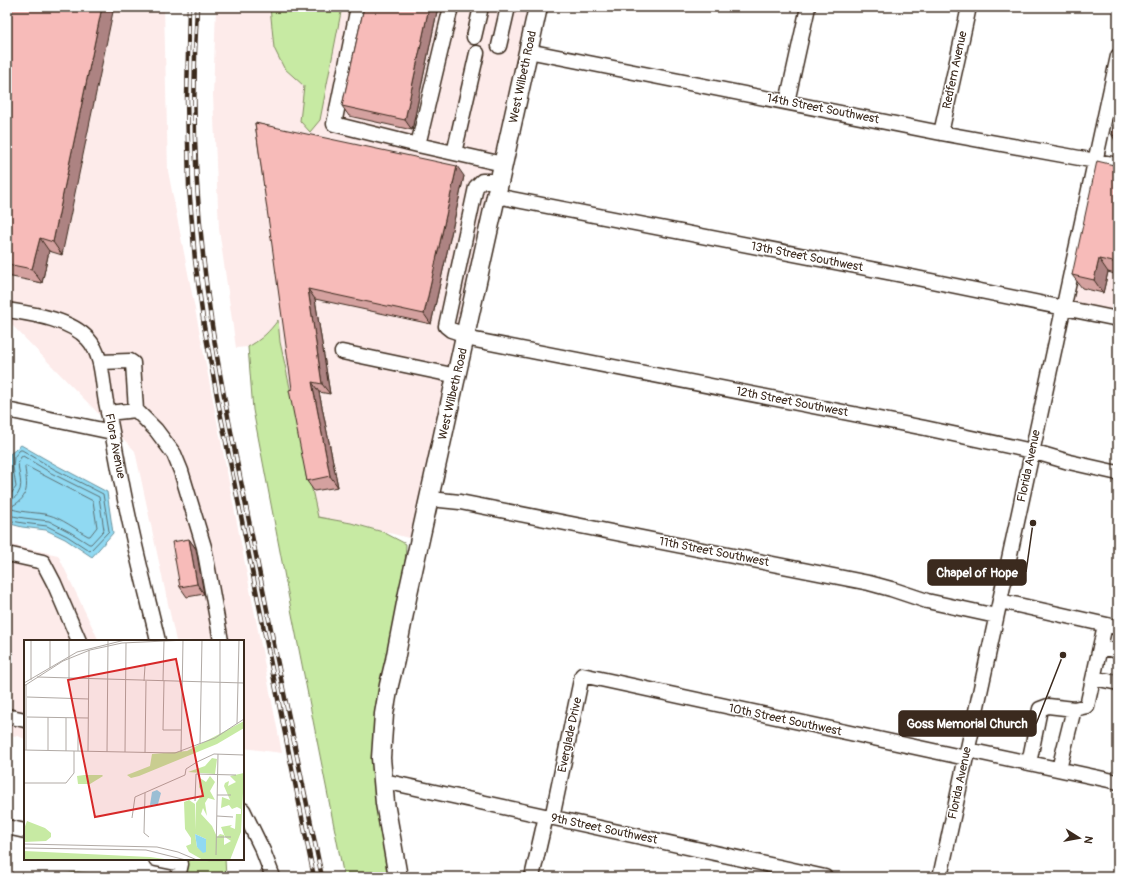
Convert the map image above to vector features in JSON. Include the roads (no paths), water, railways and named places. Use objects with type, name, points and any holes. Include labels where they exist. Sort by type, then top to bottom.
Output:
[{"type":"main road","name":"West Wilbeth Road","points":[[398,877],[385,803],[381,758],[384,714],[389,685],[538,7]]},
{"type":"street","name":"13th Street Southwest","points":[[358,7],[334,124],[454,153],[500,180],[897,274],[1118,319]]},
{"type":"street","points":[[418,145],[451,7]]},
{"type":"street","points":[[474,37],[481,7]]},
{"type":"street","points":[[499,46],[508,7]]},
{"type":"street","points":[[787,102],[808,7]]},
{"type":"street","name":"Redfern Avenue","points":[[941,133],[969,7]]},
{"type":"street","name":"14th Street Southwest","points":[[528,51],[941,133],[1118,166]]},
{"type":"street","points":[[454,153],[477,53]]},
{"type":"street","name":"Florida Avenue","points":[[940,877],[1118,56]]},
{"type":"street","name":"Flora Avenue","points":[[7,310],[48,318],[74,328],[88,338],[93,345],[100,362],[108,413],[128,515],[158,640]]},
{"type":"street","name":"12th Street Southwest","points":[[466,337],[1032,450],[1070,462],[1118,473]]},
{"type":"street","points":[[342,352],[457,376]]},
{"type":"street","points":[[100,362],[130,361],[133,363],[136,410],[156,430],[174,454],[181,471],[204,547],[221,640]]},
{"type":"street","points":[[7,410],[112,432]]},
{"type":"street","points":[[108,413],[136,410]]},
{"type":"street","name":"11th Street Southwest","points":[[430,499],[460,502],[869,583],[927,601],[996,616]]},
{"type":"street","points":[[7,554],[43,562],[54,583],[79,640]]},
{"type":"street","points":[[1000,602],[1110,626],[1100,647],[1087,706],[1074,709],[1048,706],[1040,709],[1029,763]]},
{"type":"street","points":[[1100,647],[1118,651]]},
{"type":"street","name":"Everglade Drive","points":[[549,817],[582,676],[605,680]]},
{"type":"street","points":[[1094,678],[1118,683]]},
{"type":"street","name":"10th Street Southwest","points":[[605,680],[967,754],[1029,763],[1118,782]]},
{"type":"street","points":[[1059,769],[1074,709]]},
{"type":"street","points":[[7,716],[24,720]]},
{"type":"street","name":"9th Street Southwest","points":[[384,781],[825,877]]},
{"type":"street","points":[[244,812],[273,877]]},
{"type":"street","points":[[532,877],[549,817]]},
{"type":"street","points":[[7,827],[24,831]]},
{"type":"street","points":[[158,860],[180,871]]},
{"type":"water","points":[[21,445],[107,492],[113,533],[92,557],[65,539],[46,530],[22,527],[7,523],[7,493],[12,486],[9,467],[10,454]]},
{"type":"railway","points":[[189,7],[187,99],[189,186],[195,260],[204,326],[314,877]]},
{"type":"railway","points":[[197,7],[194,103],[196,168],[201,232],[212,328],[236,457],[322,877]]},
{"type":"place","name":"Chapel of Hope","points":[[1033,523]]},
{"type":"place","name":"Goss Memorial Church","points":[[1063,655]]}]
